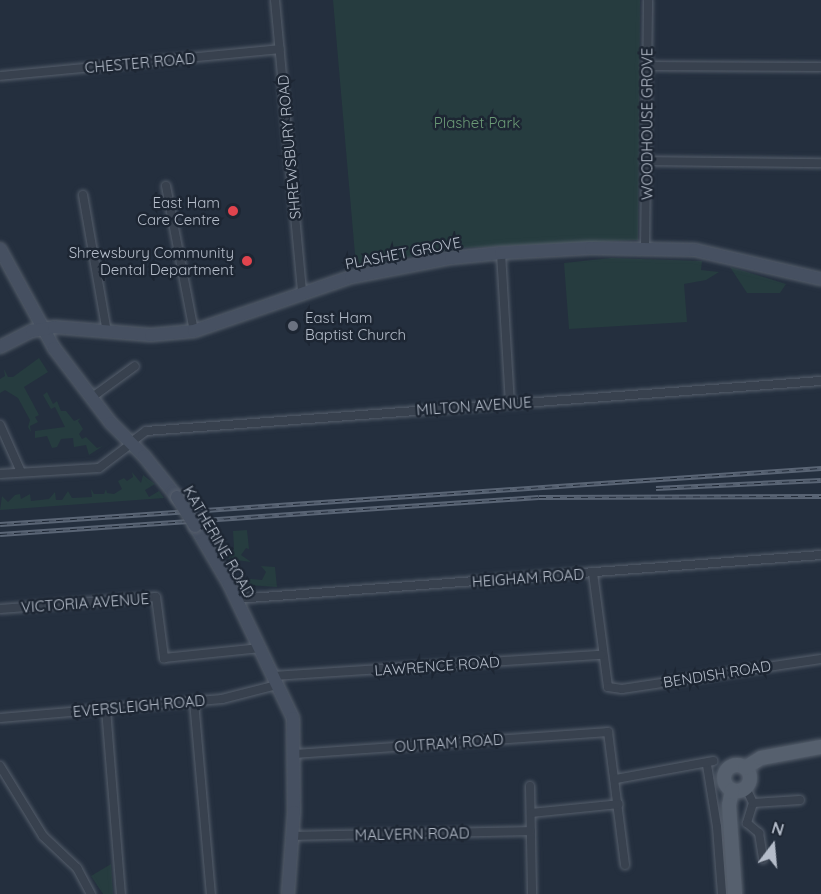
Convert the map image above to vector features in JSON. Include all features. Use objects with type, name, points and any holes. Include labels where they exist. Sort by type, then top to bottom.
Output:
[{"type":"main road","name":"KATHERINE ROAD","points":[[0,249],[42,328],[91,398],[177,497],[236,599],[293,718],[295,754],[293,836],[288,894]]},
{"type":"main road","name":"PLASHET GROVE","points":[[0,347],[42,328],[165,335],[194,331],[302,293],[387,269],[501,253],[645,249],[710,252],[780,272],[821,279]]},
{"type":"main road","points":[[739,789],[725,783],[726,771],[733,766],[745,768],[762,758],[821,747]]},
{"type":"main road","points":[[735,894],[729,805],[739,789],[750,779],[745,768]]},
{"type":"street","name":"SHREWSBURY ROAD","points":[[275,0],[302,293]]},
{"type":"street","name":"WOODHOUSE GROVE","points":[[645,249],[648,0]]},
{"type":"street","name":"CHESTER ROAD","points":[[0,76],[280,50]]},
{"type":"street","points":[[646,66],[821,67]]},
{"type":"street","points":[[645,161],[821,163]]},
{"type":"street","points":[[166,186],[194,331]]},
{"type":"street","points":[[83,195],[107,332]]},
{"type":"street","points":[[501,253],[510,403]]},
{"type":"street","points":[[91,398],[135,366]]},
{"type":"street","name":"MILTON AVENUE","points":[[0,474],[99,468],[146,431],[821,381]]},
{"type":"street","points":[[0,425],[21,472]]},
{"type":"street","name":"HEIGHAM ROAD","points":[[236,599],[821,555]]},
{"type":"street","points":[[593,573],[601,655]]},
{"type":"street","name":"VICTORIA AVENUE","points":[[0,609],[156,597],[164,658],[260,648]]},
{"type":"street","name":"LAWRENCE ROAD","points":[[275,680],[601,655]]},
{"type":"street","name":"BENDISH ROAD","points":[[601,655],[606,684],[614,689],[821,659]]},
{"type":"street","name":"EVERSLEIGH ROAD","points":[[0,718],[239,696],[275,680]]},
{"type":"street","points":[[194,701],[211,894]]},
{"type":"street","points":[[106,709],[121,894]]},
{"type":"street","name":"OUTRAM ROAD","points":[[295,754],[604,732],[610,735],[616,779]]},
{"type":"street","points":[[625,865],[616,779],[710,763],[722,894]]},
{"type":"street","points":[[0,766],[43,836],[77,868],[88,890],[79,894]]},
{"type":"street","points":[[530,786],[532,894]]},
{"type":"street","points":[[739,789],[753,803],[800,800]]},
{"type":"street","points":[[753,803],[747,823],[759,833],[763,859]]},
{"type":"street","points":[[531,813],[619,804]]},
{"type":"street","name":"MALVERN ROAD","points":[[293,836],[531,831]]},
{"type":"green space","name":"Plashet Park","points":[[333,0],[640,0],[638,240],[460,248],[356,266]]},
{"type":"green space","points":[[611,258],[702,261],[701,270],[719,272],[706,280],[684,284],[687,322],[569,329],[564,263]]},
{"type":"green space","points":[[730,267],[786,284],[780,293],[747,293]]},
{"type":"green space","points":[[39,358],[48,372],[24,387],[39,415],[35,417],[38,422],[30,426],[31,432],[28,427],[30,420],[18,398],[5,390],[0,393],[0,379],[5,376],[4,369],[8,377],[13,377]]},
{"type":"green space","points":[[47,392],[53,404],[57,401],[61,411],[66,411],[74,421],[81,418],[78,421],[83,429],[79,434],[82,439],[86,437],[97,448],[103,446],[89,455],[86,445],[74,447],[73,438],[61,439],[57,447],[52,448],[47,436],[35,438],[35,431],[65,427],[55,407],[51,409],[43,395]]},
{"type":"green space","points":[[132,472],[141,483],[143,475],[155,484],[145,490],[149,497],[159,491],[164,498],[0,510],[2,496],[8,502],[15,495],[20,494],[21,499],[30,494],[31,501],[49,499],[55,492],[56,500],[62,500],[68,491],[72,498],[92,497],[91,489],[94,494],[104,494],[106,489],[107,493],[114,494],[122,489],[118,481],[124,478],[127,481],[133,477]]},
{"type":"green space","points":[[247,530],[249,549],[246,548],[241,555],[251,562],[228,559],[234,547],[233,531]]},
{"type":"green space","points":[[261,566],[275,567],[277,587],[247,585],[242,578],[262,580],[266,572]]},
{"type":"green space","points":[[111,864],[113,894],[103,894],[91,876]]},
{"type":"railway","points":[[0,524],[821,468]]},
{"type":"railway","points":[[656,488],[821,480]]},
{"type":"railway","points":[[0,534],[539,497],[821,496]]},
{"type":"place","name":"East Ham Care Centre","points":[[233,211]]},
{"type":"place","name":"Shrewsbury Community Dental Department","points":[[247,261]]},
{"type":"place","name":"East Ham Baptist Church","points":[[293,326]]}]
